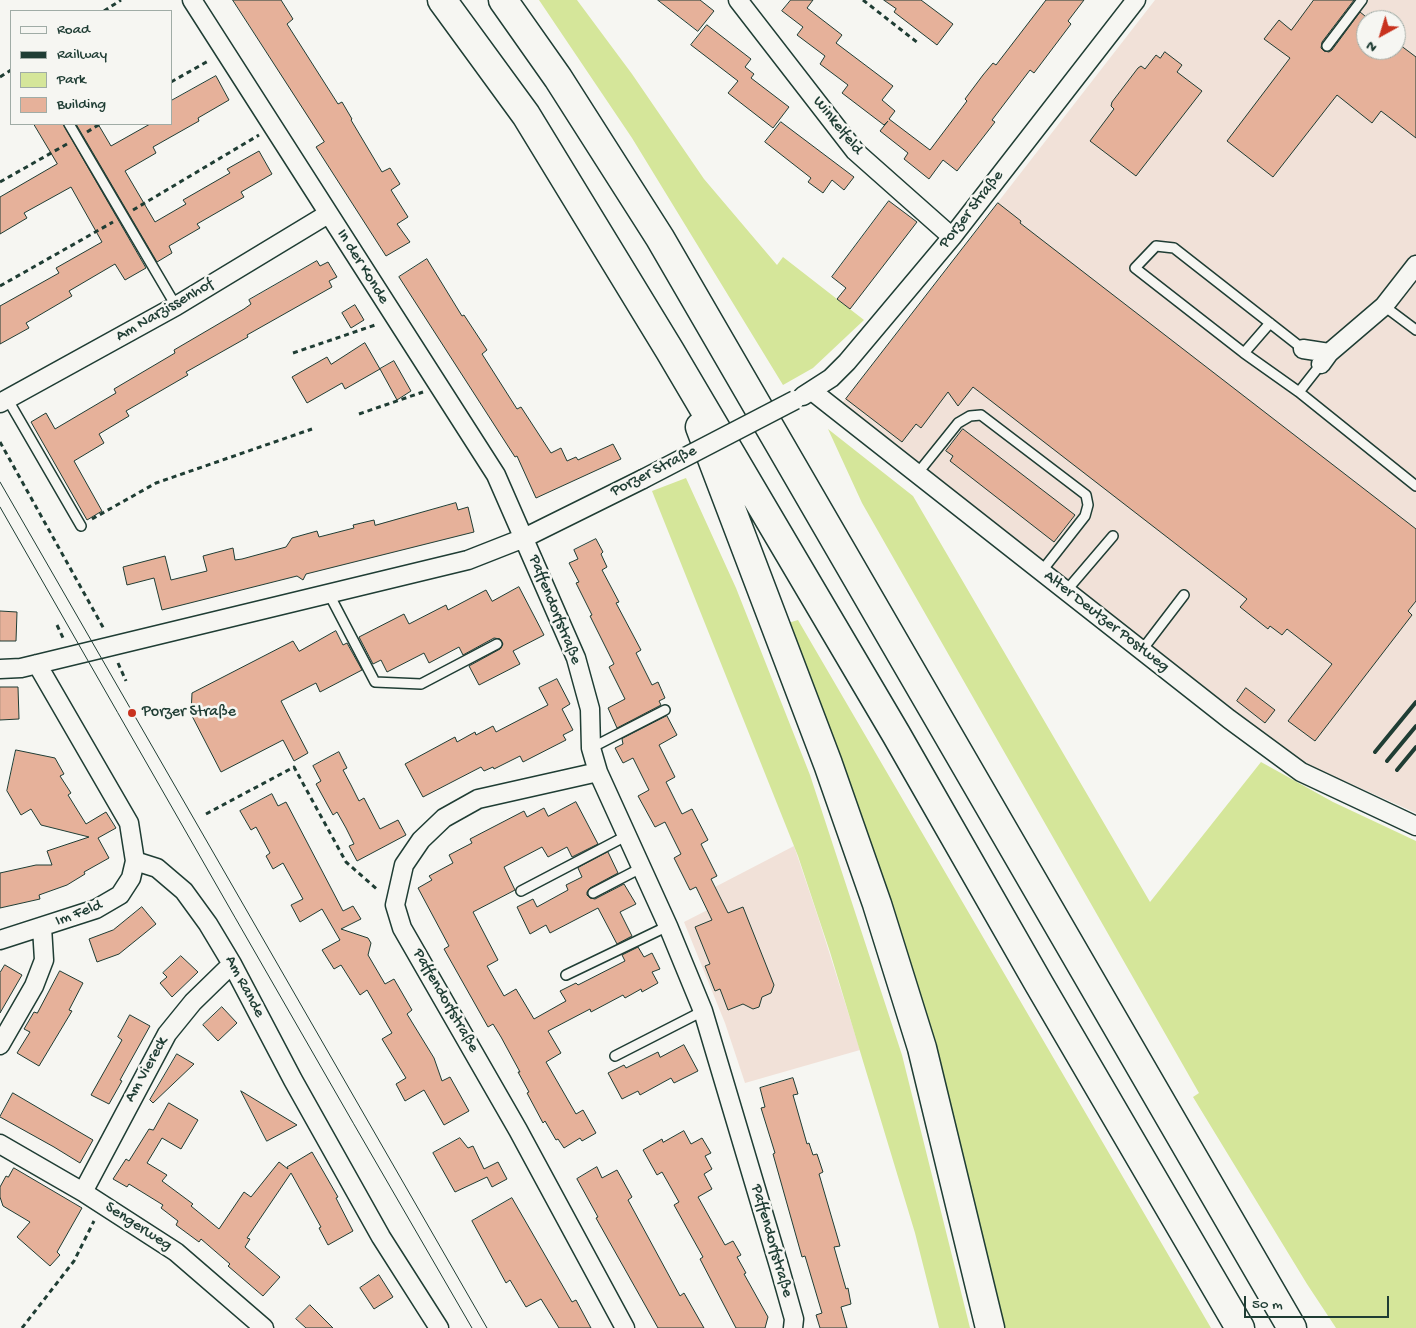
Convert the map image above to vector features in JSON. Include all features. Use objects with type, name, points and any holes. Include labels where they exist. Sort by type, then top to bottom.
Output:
[{"type":"highway","points":[[442,0],[526,115],[670,351],[896,734],[1240,1328]]},
{"type":"highway","points":[[503,0],[558,78],[660,238],[1292,1328]]},
{"type":"highway","points":[[670,351],[828,764],[877,904],[922,1048],[990,1328]]},
{"type":"highway","points":[[1160,1098],[1313,1328]]},
{"type":"street","name":"In der Konde","points":[[192,0],[496,475],[524,538]]},
{"type":"street","name":"Porzer Straße","points":[[0,668],[21,668],[468,560],[524,538],[643,479],[812,391],[832,378],[847,362],[952,237],[1136,0]]},
{"type":"street","name":"Winkelfeld","points":[[743,2],[855,151],[952,237]]},
{"type":"street","name":"Am Narzissenhof","points":[[4,401],[176,306],[328,214]]},
{"type":"street","points":[[1303,349],[1325,358],[1384,306],[1416,265]]},
{"type":"street","name":"Alter Deutzer Postweg","points":[[812,391],[1066,591],[1301,772],[1416,826]]},
{"type":"street","name":"Paffendorfstraße","points":[[524,538],[576,658],[590,709],[591,748],[598,772],[668,926],[703,1011],[782,1275],[794,1319],[793,1328]]},
{"type":"street","points":[[37,664],[129,823],[135,862]]},
{"type":"street","points":[[395,905],[404,865],[421,840],[444,818],[478,799],[598,772]]},
{"type":"street","name":"Im Feld","points":[[0,940],[96,909],[120,895],[131,878],[135,862]]},
{"type":"street","name":"Am Rande","points":[[135,862],[156,868],[184,891],[208,924],[232,964],[293,1080],[381,1237],[439,1328]]},
{"type":"street","name":"Paffendorfstraße","points":[[395,905],[402,928],[518,1130],[625,1328]]},
{"type":"street","points":[[0,1045],[34,986],[44,960],[42,927]]},
{"type":"street","name":"Am Viereck","points":[[83,1192],[167,1034],[193,1002],[232,964]]},
{"type":"street","name":"Sengerweg","points":[[0,1144],[83,1192],[176,1252],[264,1328]]},
{"type":"lane","points":[[1327,46],[1362,0]]},
{"type":"lane","points":[[70,125],[176,306]]},
{"type":"lane","points":[[1303,349],[1174,248],[1156,246],[1135,268],[1244,353],[1299,392],[1416,486]]},
{"type":"lane","points":[[1384,306],[1416,330]]},
{"type":"lane","points":[[1244,353],[1270,322]]},
{"type":"lane","points":[[1299,392],[1325,358]]},
{"type":"lane","points":[[4,401],[81,526]]},
{"type":"lane","points":[[918,474],[958,423],[970,416],[981,415],[1086,496],[1088,505],[1085,516],[1042,572]]},
{"type":"lane","points":[[1066,591],[1112,536]]},
{"type":"lane","points":[[329,594],[375,682],[421,684],[496,644]]},
{"type":"lane","points":[[1142,650],[1184,595]]},
{"type":"lane","points":[[591,748],[665,710]]},
{"type":"lane","points":[[521,892],[626,836]]},
{"type":"lane","points":[[593,893],[641,868]]},
{"type":"lane","points":[[566,975],[668,926]]},
{"type":"lane","points":[[614,1056],[703,1011]]},
{"type":"path","points":[[106,10],[121,0]]},
{"type":"path","points":[[863,0],[918,43]]},
{"type":"path","points":[[172,81],[224,51]]},
{"type":"path","points":[[0,286],[124,216],[272,127]]},
{"type":"path","points":[[0,182],[78,137]]},
{"type":"path","points":[[293,353],[394,318]]},
{"type":"path","points":[[359,414],[438,387]]},
{"type":"path","points":[[81,526],[156,483],[312,429]]},
{"type":"path","points":[[0,442],[102,625],[110,646]]},
{"type":"path","points":[[206,814],[294,767],[346,862],[395,905]]},
{"type":"path","points":[[22,1328],[74,1261],[103,1205]]},
{"type":"shaded area","points":[[1155,0],[1416,0],[1416,813],[1300,761],[1105,613],[842,403]]},
{"type":"shaded area","points":[[794,846],[860,1050],[745,1083],[725,1023],[684,922],[723,902],[715,887]]},
{"type":"green space","points":[[539,0],[577,0],[632,74],[704,179],[777,265],[783,257],[864,320],[813,368],[783,385],[632,138]]},
{"type":"green space","points":[[828,429],[913,496],[1150,902],[1261,762],[1333,802],[1416,841],[1416,1328],[1336,1328],[1307,1284],[1193,1097],[1199,1093],[862,503]]},
{"type":"green space","points":[[686,478],[736,588],[810,775],[902,1055],[970,1328],[939,1328],[915,1233],[830,952],[798,856],[652,491]]},
{"type":"green space","points":[[798,620],[1211,1328],[1004,1328],[985,1245],[927,1025],[788,623]]},
{"type":"building","points":[[233,0],[281,0],[293,19],[287,24],[338,104],[342,102],[382,172],[390,168],[400,184],[391,190],[408,217],[397,224],[410,242],[386,256],[316,147],[324,142]]},
{"type":"building","points":[[658,0],[700,0],[714,11],[698,31]]},
{"type":"building","points":[[791,0],[813,0],[807,8],[842,35],[836,43],[893,86],[882,100],[895,111],[889,119],[930,150],[967,101],[965,99],[983,75],[993,63],[996,65],[1046,0],[1084,0],[1068,21],[1071,24],[1034,73],[1030,70],[992,120],[995,122],[957,171],[943,160],[929,179],[904,159],[908,153],[880,131],[888,121],[884,125],[842,93],[848,85],[820,64],[825,56],[797,35],[803,27],[782,11]]},
{"type":"building","points":[[884,0],[921,0],[953,24],[937,45],[894,12],[896,9]]},
{"type":"building","points":[[1314,0],[1354,0],[1322,42],[1321,48],[1329,52],[1332,50],[1356,17],[1356,60],[1406,60],[1406,50],[1416,57],[1416,138],[1381,111],[1372,123],[1337,95],[1273,177],[1227,141],[1290,58],[1264,39],[1279,20],[1291,30]]},
{"type":"building","points":[[707,25],[751,59],[745,67],[754,74],[751,78],[789,107],[773,128],[728,93],[738,81],[691,45]]},
{"type":"building","points":[[1165,52],[1182,65],[1177,72],[1202,91],[1136,176],[1090,141],[1114,109],[1111,106],[1112,102],[1138,68],[1141,66],[1145,69],[1156,55],[1160,58]]},
{"type":"building","points":[[216,76],[229,100],[198,118],[199,121],[153,147],[156,153],[125,171],[155,222],[186,204],[183,200],[230,173],[227,169],[259,151],[272,174],[241,192],[244,197],[197,224],[200,228],[169,246],[172,253],[157,262],[77,125],[99,125],[111,146],[148,125],[172,125],[172,100]]},
{"type":"building","points":[[781,122],[854,177],[844,190],[832,180],[823,193],[808,182],[811,178],[765,142]]},
{"type":"building","points":[[35,125],[64,125],[146,268],[125,280],[115,264],[69,291],[72,296],[26,323],[29,328],[0,344],[0,306],[59,273],[56,268],[102,242],[71,187],[24,213],[27,218],[0,234],[0,197],[57,164]]},
{"type":"building","points":[[889,201],[917,222],[850,309],[837,299],[846,288],[832,277]]},
{"type":"building","points":[[998,203],[1021,221],[1020,223],[1416,529],[1416,601],[1408,611],[1412,615],[1315,741],[1288,721],[1332,664],[1287,629],[1282,635],[1270,626],[1268,629],[1240,607],[1247,599],[973,387],[958,406],[948,392],[921,428],[916,424],[902,442],[846,399]]},
{"type":"building","points":[[427,259],[462,316],[464,315],[487,350],[482,354],[517,409],[521,407],[551,453],[561,448],[567,461],[576,457],[578,460],[613,444],[621,459],[536,498],[517,456],[515,457],[399,277]]},
{"type":"building","points":[[317,261],[320,266],[328,262],[337,277],[329,281],[332,287],[247,335],[248,337],[186,372],[188,375],[126,411],[129,416],[99,434],[104,443],[74,461],[102,511],[87,520],[31,422],[46,413],[55,429],[116,393],[114,389],[175,353],[174,350],[244,309],[251,304],[249,300]]},
{"type":"building","points":[[355,305],[364,320],[351,328],[342,313]]},
{"type":"building","points":[[365,343],[380,369],[345,389],[342,383],[307,403],[292,377],[327,357],[331,364]]},
{"type":"building","points":[[394,361],[411,391],[397,400],[380,369]]},
{"type":"building","points":[[963,429],[1075,515],[1054,542],[950,461],[953,456],[946,451]]},
{"type":"building","points":[[456,503],[458,510],[468,507],[474,532],[306,574],[303,580],[297,576],[162,610],[154,578],[127,585],[123,567],[165,556],[171,580],[207,571],[203,556],[233,548],[235,560],[242,559],[286,547],[292,538],[317,531],[319,537],[354,528],[353,525],[374,520],[375,525]]},
{"type":"building","points":[[596,539],[603,552],[601,554],[607,567],[602,570],[619,602],[616,603],[641,650],[636,653],[652,685],[658,682],[665,698],[659,701],[661,705],[617,728],[608,708],[625,699],[609,667],[614,664],[590,616],[592,615],[576,583],[579,582],[569,563],[578,559],[574,550]]},
{"type":"building","points":[[519,587],[544,635],[513,651],[520,664],[479,685],[469,666],[500,649],[503,644],[500,639],[494,638],[463,655],[459,647],[429,663],[424,653],[387,672],[381,660],[373,664],[359,637],[404,614],[409,624],[446,605],[448,610],[486,590],[492,601]]},
{"type":"building","points":[[0,611],[17,612],[16,641],[0,641]]},
{"type":"building","points":[[336,631],[343,645],[347,643],[362,670],[320,692],[316,683],[281,701],[308,753],[294,761],[283,740],[221,772],[191,714],[192,693],[293,641],[299,651]]},
{"type":"building","points":[[557,679],[570,704],[562,709],[573,730],[563,735],[566,740],[523,762],[520,756],[494,769],[493,767],[484,771],[481,767],[423,797],[405,764],[455,737],[457,742],[475,732],[476,735],[493,726],[496,732],[548,705],[539,688]]},
{"type":"building","points":[[0,687],[18,687],[19,719],[0,720]]},
{"type":"building","points":[[1246,688],[1275,710],[1265,723],[1237,701]]},
{"type":"building","points":[[667,716],[677,735],[659,745],[675,777],[666,782],[682,814],[692,809],[708,840],[701,844],[717,876],[711,879],[728,913],[743,907],[774,985],[771,993],[762,997],[759,1007],[753,1009],[743,1004],[728,1010],[720,989],[715,991],[705,966],[710,964],[695,927],[712,920],[696,887],[690,890],[674,858],[681,854],[665,822],[655,827],[638,796],[649,790],[633,758],[623,763],[615,748],[623,744],[622,739]]},
{"type":"building","points":[[16,750],[55,758],[64,774],[60,776],[71,793],[68,795],[86,824],[106,812],[116,828],[98,838],[109,858],[84,872],[85,874],[67,885],[39,895],[40,899],[0,908],[0,873],[36,865],[52,865],[47,851],[89,837],[41,825],[31,809],[21,815],[7,791]]},
{"type":"building","points":[[339,752],[347,768],[343,770],[359,801],[364,798],[380,829],[398,820],[406,835],[357,861],[349,846],[354,844],[346,828],[337,812],[333,815],[316,784],[321,781],[313,766]]},
{"type":"building","points":[[272,794],[278,806],[286,802],[343,911],[353,906],[361,919],[341,929],[368,938],[371,943],[368,955],[385,984],[394,979],[412,1010],[407,1014],[434,1058],[442,1081],[450,1077],[469,1111],[444,1125],[424,1090],[405,1101],[396,1084],[406,1078],[382,1039],[392,1033],[367,990],[360,995],[341,965],[334,969],[322,950],[340,940],[322,909],[300,922],[291,905],[303,899],[283,863],[273,869],[266,856],[270,853],[256,827],[251,830],[240,811]]},
{"type":"building","points":[[576,802],[598,844],[572,857],[567,847],[548,857],[542,847],[504,867],[515,890],[473,912],[498,960],[487,966],[504,996],[516,989],[534,1019],[566,1001],[560,991],[576,983],[578,985],[625,961],[622,955],[638,947],[644,957],[652,953],[660,969],[652,972],[658,983],[642,992],[641,989],[625,998],[623,995],[591,1012],[590,1009],[548,1031],[561,1053],[546,1062],[576,1114],[583,1110],[596,1133],[582,1141],[580,1138],[564,1148],[558,1139],[556,1140],[545,1121],[543,1123],[527,1093],[529,1092],[518,1072],[520,1072],[501,1037],[493,1024],[488,1027],[444,949],[449,946],[418,888],[432,880],[429,876],[453,863],[449,855],[472,843],[470,839],[524,811],[527,817],[544,808],[548,816]]},
{"type":"building","points":[[608,852],[618,873],[590,888],[587,895],[595,899],[624,884],[636,904],[620,912],[632,936],[617,944],[598,908],[550,933],[546,925],[530,934],[517,907],[533,899],[537,907],[568,890],[566,885],[582,877],[578,868]]},
{"type":"building","points":[[142,907],[156,924],[119,954],[97,962],[89,939],[113,930]]},
{"type":"building","points":[[181,956],[198,972],[172,997],[160,983],[167,977],[163,973]]},
{"type":"building","points":[[5,965],[22,975],[0,1013],[0,973]]},
{"type":"building","points":[[60,971],[83,983],[69,1010],[72,1011],[39,1066],[17,1053],[30,1032],[24,1029],[34,1012],[37,1013]]},
{"type":"building","points":[[222,1007],[237,1023],[218,1041],[203,1025]]},
{"type":"building","points":[[130,1015],[150,1026],[109,1104],[91,1095],[122,1040],[118,1037]]},
{"type":"building","points":[[684,1045],[698,1071],[674,1083],[671,1078],[640,1095],[638,1091],[622,1099],[608,1073],[624,1065],[626,1068],[658,1052],[660,1057]]},
{"type":"building","points":[[177,1054],[194,1064],[153,1103],[150,1100]]},
{"type":"building","points":[[793,1078],[798,1094],[793,1095],[807,1144],[809,1143],[813,1155],[817,1154],[823,1172],[819,1174],[840,1246],[834,1247],[846,1289],[848,1288],[851,1304],[841,1307],[847,1328],[820,1328],[816,1315],[822,1313],[805,1256],[802,1257],[773,1154],[775,1153],[761,1108],[765,1107],[760,1088]]},
{"type":"building","points":[[241,1091],[297,1125],[267,1141]]},
{"type":"building","points":[[13,1093],[93,1140],[80,1163],[0,1117]]},
{"type":"building","points":[[169,1103],[198,1120],[181,1149],[162,1138],[147,1163],[167,1175],[162,1181],[193,1204],[191,1206],[219,1229],[244,1192],[251,1197],[279,1162],[288,1169],[287,1167],[312,1152],[338,1197],[336,1198],[353,1231],[328,1245],[319,1228],[321,1227],[291,1173],[247,1238],[250,1239],[245,1247],[280,1277],[263,1296],[228,1266],[230,1264],[201,1239],[199,1242],[176,1225],[178,1221],[161,1208],[163,1205],[129,1184],[127,1187],[113,1179],[126,1159],[129,1161],[149,1129],[153,1130]]},
{"type":"building","points":[[684,1131],[691,1144],[702,1138],[711,1153],[705,1156],[712,1169],[704,1174],[712,1189],[698,1197],[725,1245],[733,1241],[741,1255],[737,1257],[746,1273],[744,1274],[768,1317],[765,1328],[736,1328],[700,1259],[703,1257],[674,1205],[679,1202],[662,1172],[657,1175],[643,1150],[662,1139],[663,1142]]},
{"type":"building","points":[[460,1138],[468,1148],[473,1146],[484,1169],[498,1162],[507,1179],[492,1187],[487,1177],[455,1192],[433,1153]]},
{"type":"building","points":[[597,1167],[602,1178],[617,1170],[632,1197],[628,1200],[680,1296],[684,1293],[704,1328],[658,1328],[596,1218],[598,1217],[577,1179]]},
{"type":"building","points":[[14,1168],[82,1208],[57,1252],[60,1255],[50,1266],[17,1237],[30,1222],[3,1206],[0,1197],[0,1187],[6,1176],[8,1177]]},
{"type":"building","points":[[512,1198],[572,1302],[576,1300],[591,1328],[559,1328],[541,1299],[526,1307],[510,1280],[506,1283],[472,1221]]},
{"type":"building","points":[[379,1275],[393,1297],[374,1309],[360,1288]]},
{"type":"building","points":[[310,1305],[333,1328],[306,1328],[296,1319]]},
{"type":"tram line","points":[[0,482],[487,1328]]},
{"type":"tram line","points":[[0,507],[472,1328]]},
{"type":"railway","points":[[1375,752],[1416,702]]},
{"type":"railway","points":[[1387,761],[1416,726]]},
{"type":"railway","points":[[1397,770],[1416,747]]},
{"type":"place","name":"Porzer Straße","points":[[132,713]]}]
